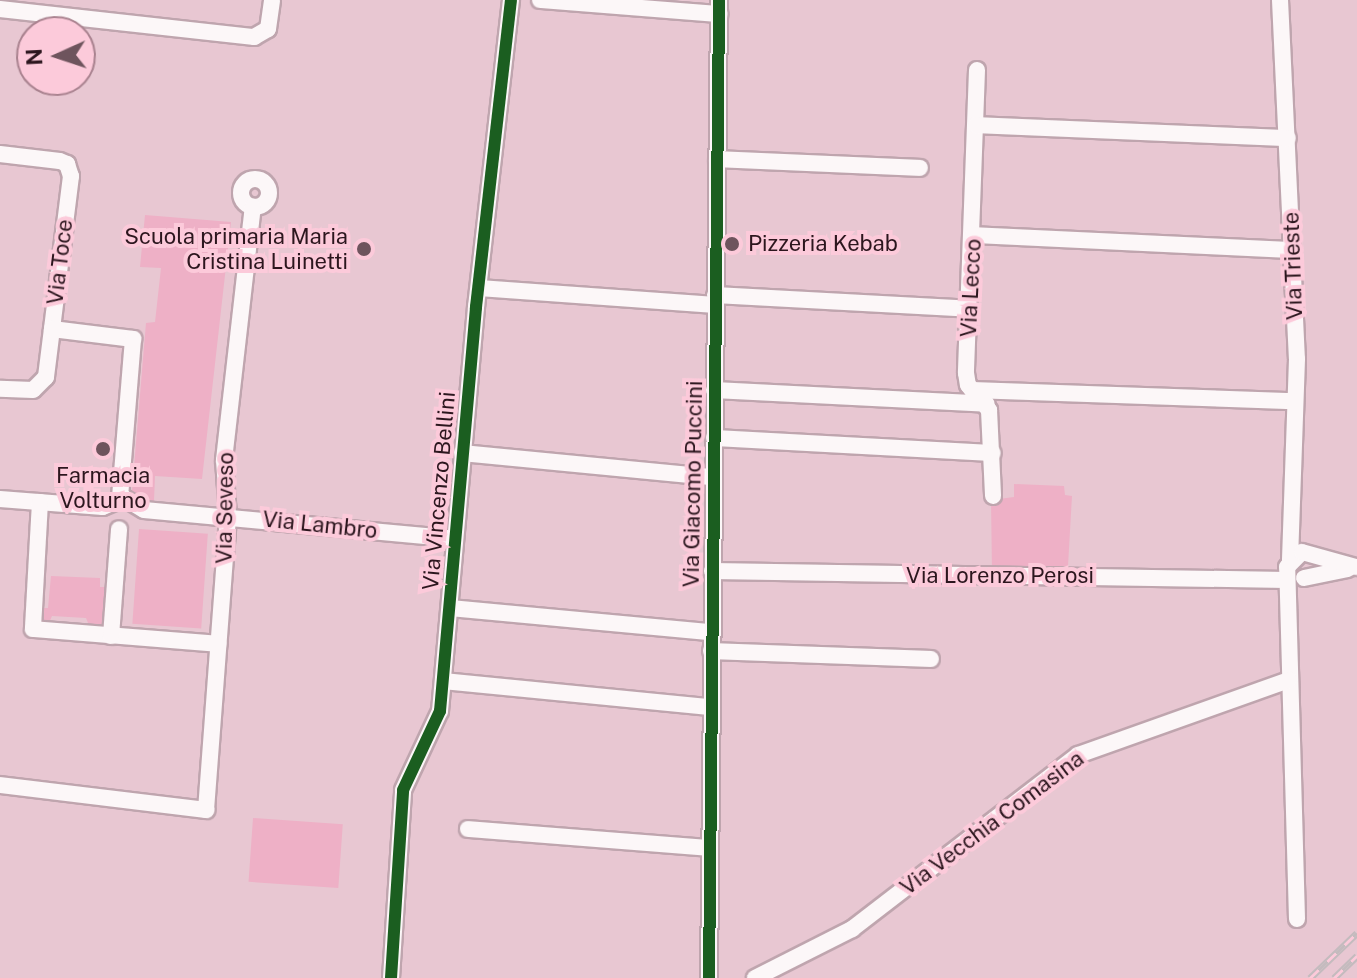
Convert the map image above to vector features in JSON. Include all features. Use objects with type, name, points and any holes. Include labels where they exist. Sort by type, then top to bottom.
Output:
[{"type":"street","points":[[0,9],[254,37],[268,29],[272,0]]},
{"type":"street","name":"Via Vincenzo Bellini","points":[[391,978],[403,790],[437,721],[443,681],[462,453],[511,0]]},
{"type":"street","points":[[540,0],[719,7]]},
{"type":"street","name":"Via Trieste","points":[[1280,0],[1293,250],[1294,401],[1290,533],[1301,557],[1293,585]]},
{"type":"street","name":"Via Giacomo Puccini","points":[[711,975],[710,707],[719,7]]},
{"type":"street","name":"Via Lecco","points":[[972,390],[966,373],[977,70]]},
{"type":"street","points":[[976,125],[1288,138]]},
{"type":"street","name":"Via Toce","points":[[0,154],[70,167],[52,329],[40,384],[25,391],[0,389]]},
{"type":"street","points":[[717,159],[920,168]]},
{"type":"street","name":"Via Seveso","points":[[0,785],[206,810],[228,516],[224,460],[253,207]]},
{"type":"street","points":[[973,235],[1293,250]]},
{"type":"street","points":[[479,288],[970,309]]},
{"type":"street","points":[[0,499],[103,507],[120,498],[133,339],[52,329]]},
{"type":"street","points":[[714,390],[987,404]]},
{"type":"street","points":[[972,390],[1294,401]]},
{"type":"street","points":[[972,390],[987,404],[993,453],[993,496]]},
{"type":"street","points":[[714,438],[993,453]]},
{"type":"street","points":[[462,453],[713,477]]},
{"type":"street","name":"Via Lambro","points":[[120,498],[144,510],[455,539]]},
{"type":"street","points":[[40,502],[33,629],[218,644]]},
{"type":"street","points":[[111,636],[119,529]]},
{"type":"street","points":[[1301,557],[1356,567]]},
{"type":"street","name":"Via Lorenzo Perosi","points":[[712,571],[989,579],[1035,574],[1293,585],[1356,567]]},
{"type":"street","points":[[1293,585],[1289,680],[1297,919]]},
{"type":"street","points":[[450,608],[711,632]]},
{"type":"street","points":[[711,651],[931,659]]},
{"type":"street","name":"Via Vecchia Comasina","points":[[755,978],[852,929],[1078,755],[1289,680]]},
{"type":"street","points":[[443,681],[710,707]]},
{"type":"street","points":[[468,829],[709,848]]},
{"type":"shaded area","points":[[145,215],[231,222],[202,479],[155,476],[154,501],[140,500],[132,491],[146,323],[155,322],[161,268],[140,267]]},
{"type":"shaded area","points":[[1014,484],[1064,486],[1065,495],[1072,496],[1068,566],[992,573],[991,500],[1014,497]]},
{"type":"shaded area","points":[[139,529],[208,534],[201,629],[132,624]]},
{"type":"shaded area","points":[[51,576],[100,578],[100,587],[108,587],[104,626],[90,628],[86,618],[52,616],[49,623],[40,624],[42,608],[48,608]]},
{"type":"shaded area","points":[[253,818],[343,824],[338,888],[249,882]]},
{"type":"railway","points":[[1310,978],[1357,933]]},
{"type":"railway","points":[[1334,978],[1357,956]]},
{"type":"cycle path","points":[[391,978],[403,790],[440,711],[476,307],[511,0]]},
{"type":"cycle path","points":[[709,978],[719,0]]},
{"type":"place","name":"Pizzeria Kebab","points":[[732,244]]},
{"type":"place","name":"Scuola primaria Maria Cristina Luinetti","points":[[364,249]]},
{"type":"place","name":"Farmacia Volturno","points":[[103,449]]}]
